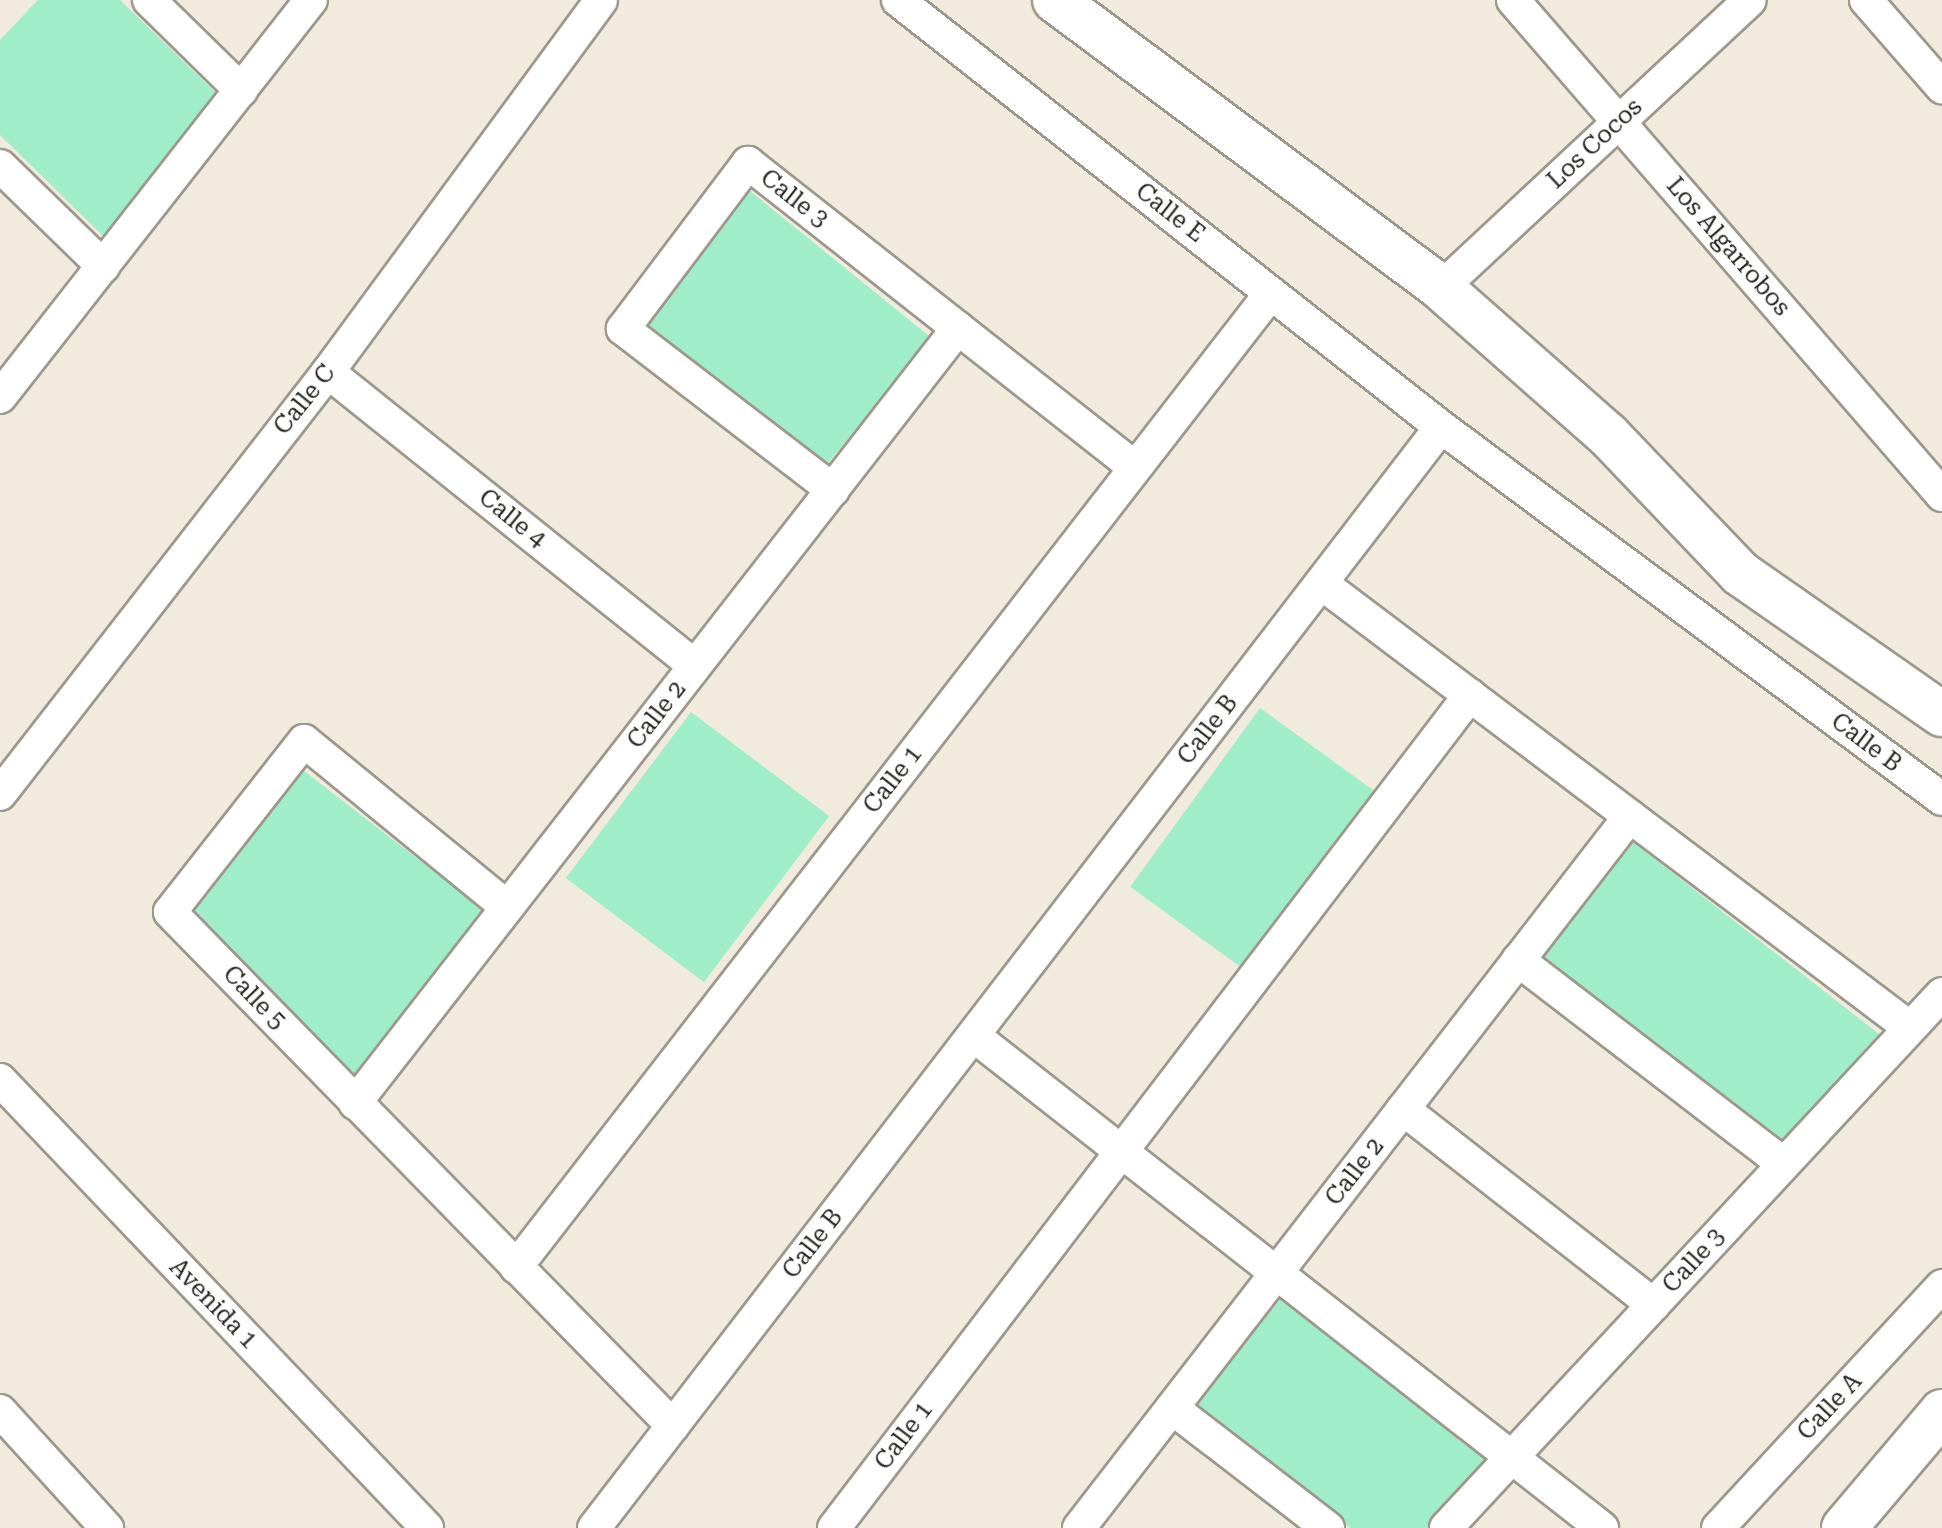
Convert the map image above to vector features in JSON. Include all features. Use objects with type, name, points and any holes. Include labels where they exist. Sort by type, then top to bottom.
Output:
[{"type":"street","points":[[149,0],[241,90]]},
{"type":"street","points":[[0,397],[311,0]]},
{"type":"street","name":"Calle C","points":[[0,794],[328,372],[601,0]]},
{"type":"street","name":"Calle E","points":[[898,0],[1441,427]]},
{"type":"street","points":[[1055,0],[1441,288],[1608,435],[1741,574],[1942,714]]},
{"type":"street","name":"Los Algarrobos","points":[[1513,0],[1942,495]]},
{"type":"street","name":"Los Cocos","points":[[1441,288],[1750,0]]},
{"type":"street","points":[[1866,0],[1942,87]]},
{"type":"street","name":"Calle 3","points":[[833,490],[623,329],[748,163],[1135,467]]},
{"type":"street","points":[[0,166],[103,266]]},
{"type":"street","name":"Calle 1","points":[[516,1267],[1271,293]]},
{"type":"street","name":"Calle 2","points":[[355,1103],[958,328]]},
{"type":"street","name":"Calle 4","points":[[328,372],[695,666]]},
{"type":"street","name":"Calle B","points":[[594,1528],[1441,427],[1942,799]]},
{"type":"street","points":[[1321,583],[1910,1028]]},
{"type":"street","name":"Calle 1","points":[[834,1528],[1470,695]]},
{"type":"street","name":"Calle 5","points":[[507,907],[304,741],[170,912],[673,1426]]},
{"type":"street","name":"Calle 2","points":[[1079,1528],[1630,816]]},
{"type":"street","points":[[1518,960],[1784,1164]]},
{"type":"street","name":"Calle 3","points":[[1446,1528],[1942,994]]},
{"type":"street","points":[[974,1036],[1276,1274],[1514,1454],[1602,1528]]},
{"type":"street","name":"Avenida 1","points":[[0,1080],[427,1528]]},
{"type":"street","points":[[1403,1109],[1654,1305]]},
{"type":"street","name":"Calle A","points":[[1718,1528],[1942,1286]]},
{"type":"street","points":[[1172,1408],[1328,1528]]},
{"type":"street","points":[[0,1411],[107,1528]]},
{"type":"street","points":[[1844,1528],[1942,1412]]},
{"type":"green space","points":[[38,0],[120,0],[215,92],[105,238],[0,135],[0,40]]},
{"type":"green space","points":[[750,191],[930,337],[823,469],[643,323]]},
{"type":"green space","points":[[1260,708],[1376,792],[1246,971],[1130,887]]},
{"type":"green space","points":[[691,712],[829,816],[704,982],[566,878]]},
{"type":"green space","points":[[304,771],[488,913],[356,1077],[191,913]]},
{"type":"green space","points":[[1632,841],[1885,1039],[1791,1159],[1538,962]]},
{"type":"green space","points":[[1286,1293],[1498,1455],[1429,1528],[1350,1528],[1191,1405]]}]
